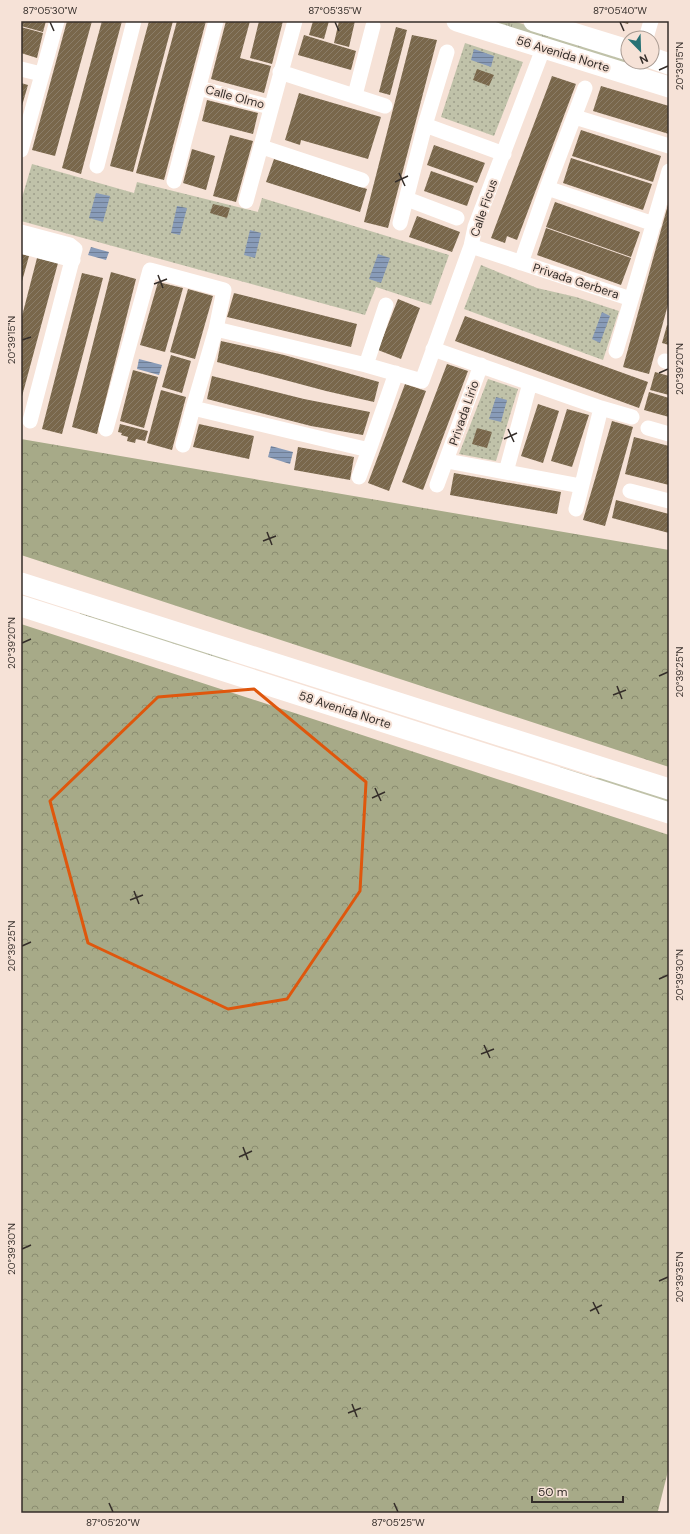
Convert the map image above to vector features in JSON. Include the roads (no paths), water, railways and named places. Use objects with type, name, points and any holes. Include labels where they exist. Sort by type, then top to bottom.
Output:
[{"type":"main road","name":"56 Avenida Norte","points":[[457,21],[543,49],[620,66]]},
{"type":"main road","name":"56 Avenida Norte","points":[[534,21],[620,48]]},
{"type":"main road","name":"56 Avenida Norte","points":[[637,70],[669,87]]},
{"type":"main road","name":"58 Avenida Norte","points":[[21,583],[669,789]]},
{"type":"main road","points":[[61,619],[68,598]]},
{"type":"main road","name":"58 Avenida Norte","points":[[21,606],[284,691],[669,812]]},
{"type":"main road","points":[[284,691],[292,669]]},
{"type":"main road","points":[[508,762],[514,739]]},
{"type":"street","points":[[21,150],[57,21]]},
{"type":"street","points":[[97,166],[134,21]]},
{"type":"street","points":[[174,181],[200,88],[216,21]]},
{"type":"street","points":[[246,201],[262,148],[270,107],[295,21]]},
{"type":"street","points":[[355,95],[373,26]]},
{"type":"street","name":"Calle Ficus","points":[[396,373],[422,381],[472,246],[476,227],[498,152],[543,49]]},
{"type":"street","points":[[400,223],[425,125],[447,52]]},
{"type":"street","points":[[21,69],[41,74]]},
{"type":"street","points":[[280,72],[355,95],[385,106]]},
{"type":"street","name":"Calle Olmo","points":[[200,88],[270,107]]},
{"type":"street","name":"Privada Gerbera","points":[[521,263],[547,188],[575,118],[585,88]]},
{"type":"street","points":[[575,118],[669,146]]},
{"type":"street","points":[[425,125],[498,152]]},
{"type":"street","points":[[262,148],[362,180]]},
{"type":"street","name":"Privada Gerbera","points":[[616,351],[669,171]]},
{"type":"street","points":[[547,188],[654,224]]},
{"type":"street","points":[[407,199],[458,218]]},
{"type":"street","points":[[21,232],[70,245],[75,249],[30,421]]},
{"type":"street","points":[[21,246],[73,260]]},
{"type":"street","name":"Privada Gerbera","points":[[472,246],[631,299]]},
{"type":"street","points":[[106,428],[150,270],[224,290],[216,329],[183,446]]},
{"type":"street","points":[[366,365],[386,305]]},
{"type":"street","points":[[216,329],[396,373],[359,477]]},
{"type":"street","name":"Privada Lirio","points":[[433,349],[601,408],[632,417]]},
{"type":"street","name":"Privada Lirio","points":[[437,485],[481,365]]},
{"type":"street","points":[[506,472],[530,383]]},
{"type":"street","points":[[193,408],[369,450]]},
{"type":"street","points":[[576,509],[601,408]]},
{"type":"street","points":[[648,428],[669,434]]},
{"type":"street","name":"Privada Lirio","points":[[447,461],[581,486]]},
{"type":"street","points":[[630,491],[669,501]]},
{"type":"water","points":[[474,49],[494,56],[491,67],[471,60]]},
{"type":"water","points":[[96,193],[110,196],[103,222],[89,218]]},
{"type":"water","points":[[177,206],[187,208],[180,235],[171,233]]},
{"type":"water","points":[[250,230],[261,233],[255,258],[244,255]]},
{"type":"water","points":[[91,247],[109,252],[106,260],[88,255]]},
{"type":"water","points":[[378,254],[390,258],[381,283],[369,279]]},
{"type":"water","points":[[602,312],[610,316],[600,343],[592,339]]},
{"type":"water","points":[[139,359],[162,365],[159,375],[137,369]]},
{"type":"water","points":[[496,397],[507,400],[501,422],[489,419]]},
{"type":"water","points":[[271,446],[293,452],[290,464],[268,457]]}]
